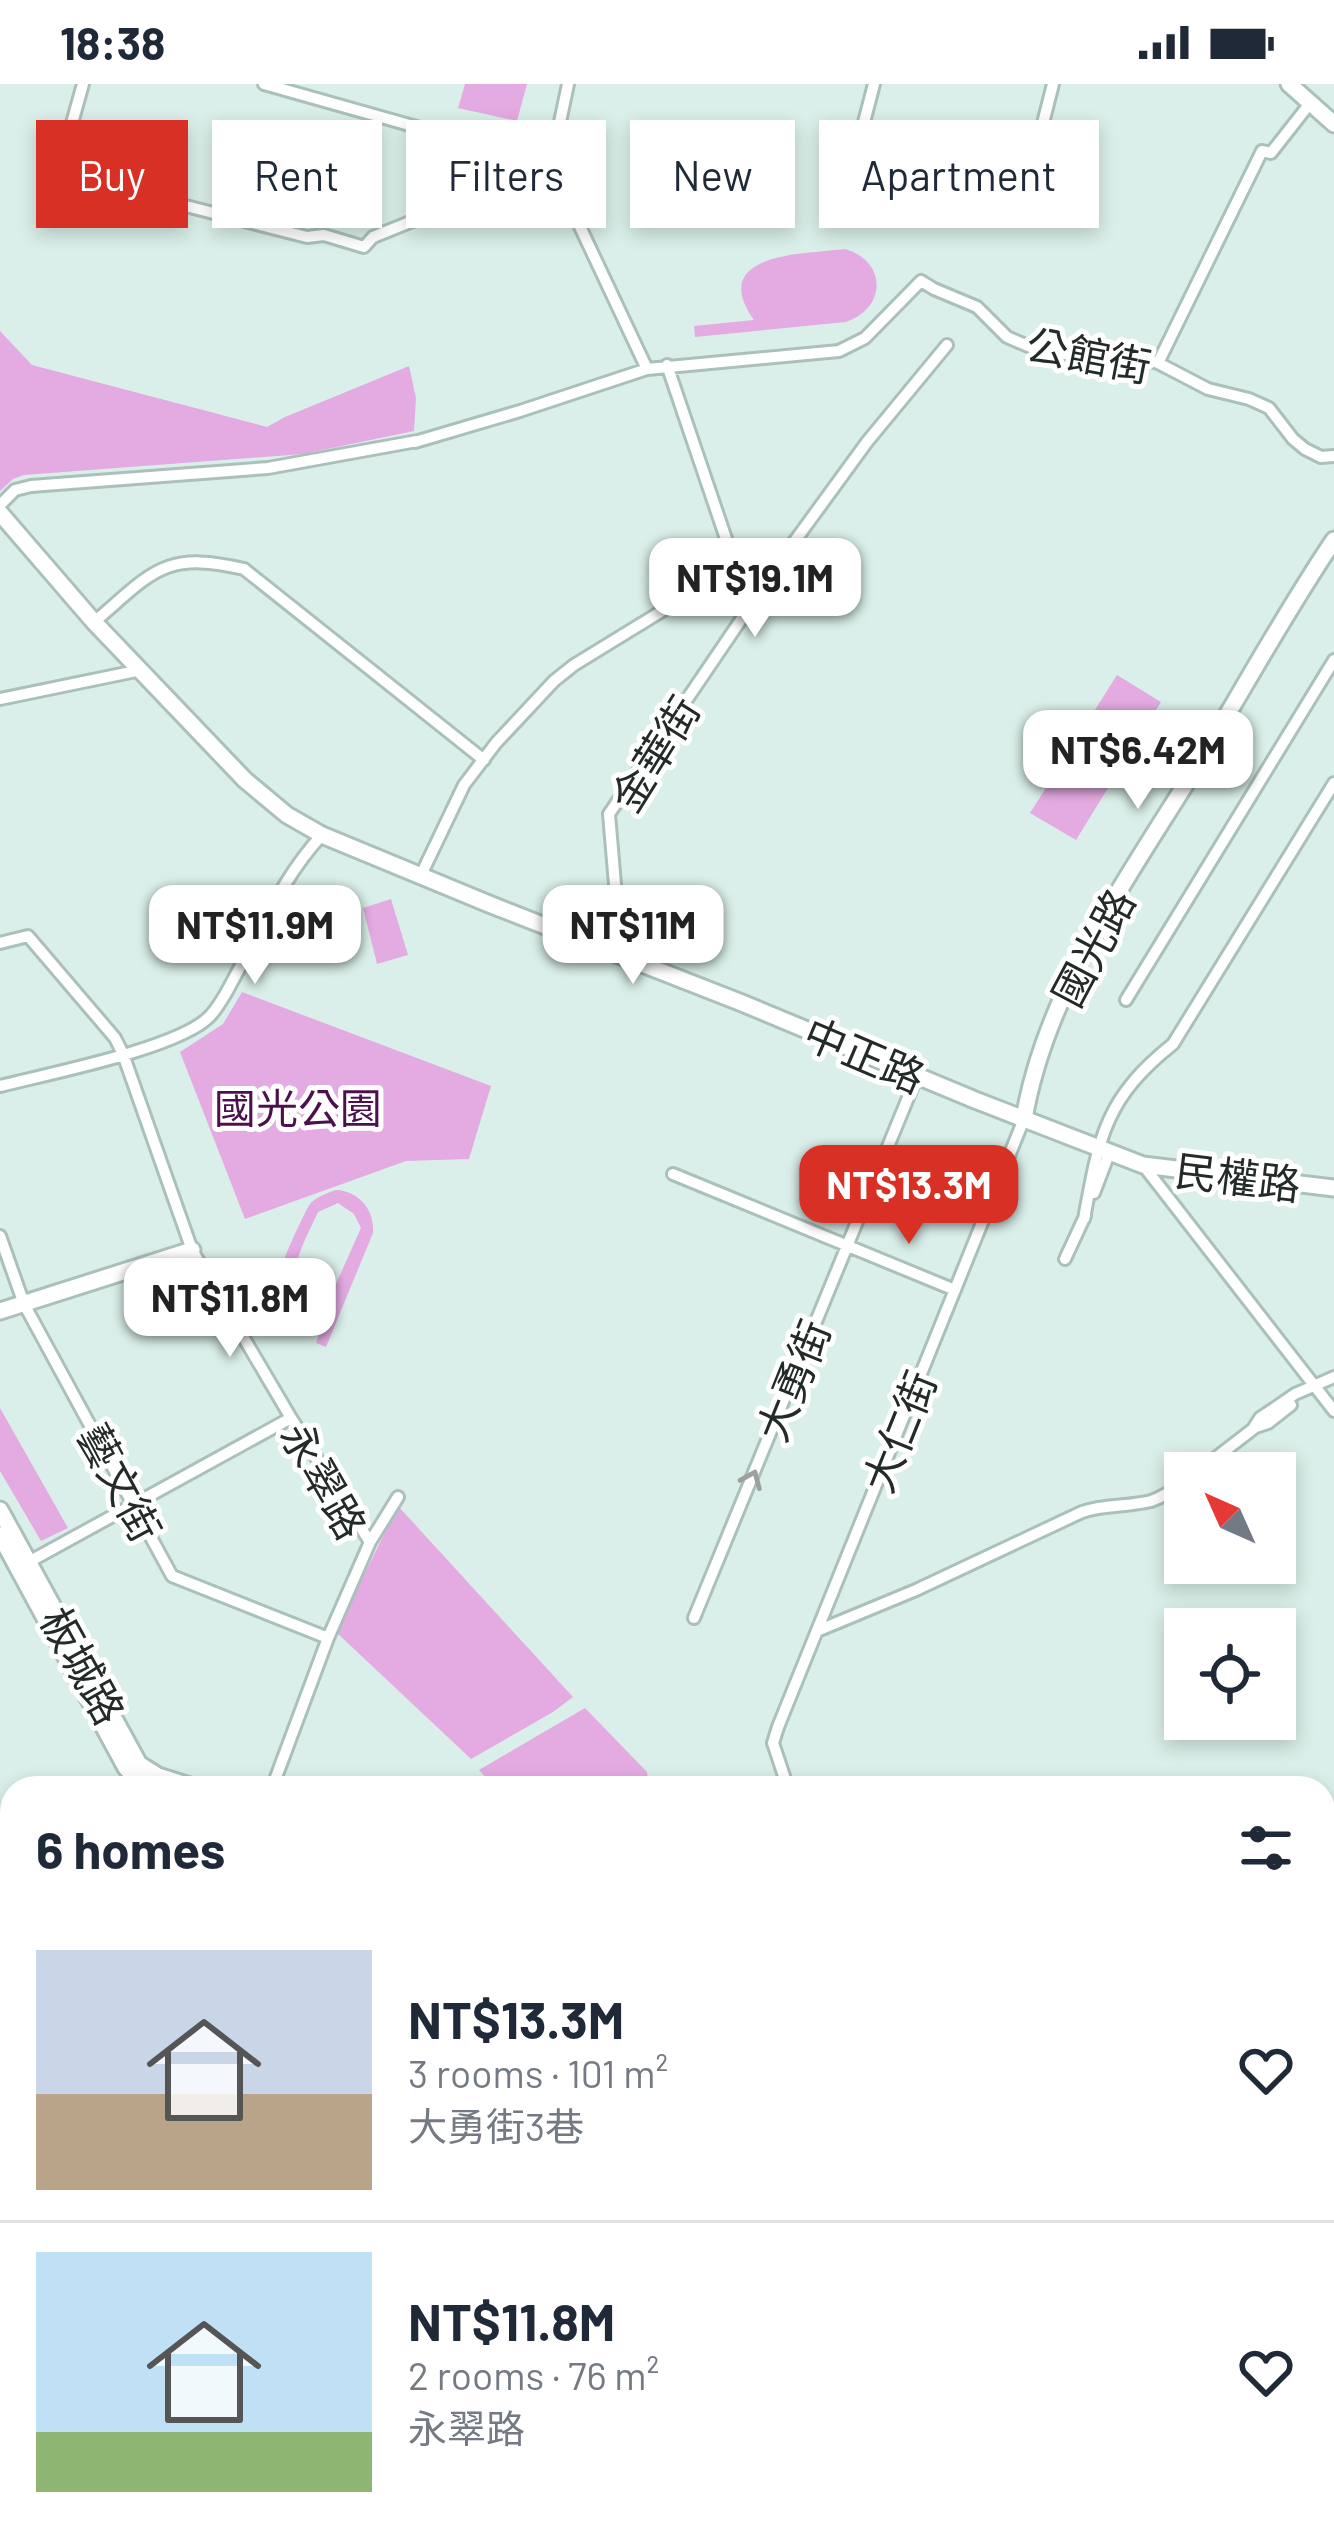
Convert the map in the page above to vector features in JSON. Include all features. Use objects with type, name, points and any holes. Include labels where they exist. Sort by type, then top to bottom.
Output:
[{"type":"street","points":[[83,84],[67,142],[82,171],[100,184],[364,247],[373,238],[406,224]]},
{"type":"street","points":[[264,84],[406,124]]},
{"type":"street","points":[[560,120],[568,84]]},
{"type":"street","points":[[874,84],[862,130],[869,140],[1028,182],[1053,84]]},
{"type":"street","points":[[1289,84],[1334,124]]},
{"type":"street","points":[[1158,363],[1262,151],[1271,153],[1311,101]]},
{"type":"street","points":[[580,228],[647,369]]},
{"type":"street","name":"公館街","points":[[0,509],[15,490],[31,486],[268,468],[417,441],[668,365],[839,351],[865,338],[922,281],[977,307],[1007,337],[1049,355],[1117,350],[1158,363],[1208,389],[1249,399],[1269,408],[1305,449],[1321,457],[1334,456]]},
{"type":"street","name":"金華街","points":[[621,955],[609,814],[867,442],[947,345]]},
{"type":"street","points":[[668,365],[739,577],[755,598]]},
{"type":"street","name":"中正路","points":[[0,509],[94,622],[245,780],[287,815],[322,835],[1143,1165],[1334,1411]]},
{"type":"street","name":"國光路","points":[[1024,1119],[1061,997],[1334,540]]},
{"type":"street","points":[[421,875],[464,784],[554,681],[680,600],[782,560]]},
{"type":"street","points":[[94,622],[146,578],[176,562],[217,562],[244,569],[484,760]]},
{"type":"street","points":[[1126,1000],[1334,661]]},
{"type":"street","points":[[0,699],[141,670]]},
{"type":"street","points":[[1065,1259],[1084,1219],[1118,1099],[1146,1065],[1173,1043],[1334,783]]},
{"type":"street","points":[[0,1086],[183,1035],[209,1017],[301,857],[322,835]]},
{"type":"street","name":"永翠路","points":[[0,943],[28,936],[115,1038],[192,1250],[290,1418],[370,1542],[276,1776]]},
{"type":"street","name":"大勇街","points":[[694,1618],[917,1076]]},
{"type":"street","name":"大仁街","points":[[784,1776],[773,1743],[1024,1119]]},
{"type":"street","name":"民權路","points":[[1143,1165],[1334,1188]]},
{"type":"street","points":[[674,1174],[955,1290]]},
{"type":"street","name":"藝文街","points":[[0,1236],[24,1304],[172,1576],[328,1638]]},
{"type":"street","points":[[0,1311],[192,1250]]},
{"type":"street","points":[[1223,1452],[1334,1377]]},
{"type":"street","points":[[23,1565],[290,1418]]},
{"type":"street","points":[[817,1631],[1093,1508],[1148,1502],[1164,1495]]},
{"type":"street","points":[[370,1542],[398,1497]]},
{"type":"street","name":"板城路","points":[[0,1510],[23,1565],[133,1776]]},
{"type":"street","name":"板城路","points":[[0,1535],[23,1565],[139,1765],[158,1776]]},
{"type":"green space","points":[[465,84],[527,84],[517,120],[458,108]]},
{"type":"green space","points":[[845,249],[859,255],[875,274],[875,296],[859,315],[846,322],[695,337],[694,326],[754,320],[743,298],[742,281],[751,269],[786,256]]},
{"type":"green space","points":[[0,331],[32,365],[267,427],[409,366],[416,398],[414,431],[303,454],[24,475],[0,491]]},
{"type":"green space","points":[[1117,675],[1161,702],[1076,840],[1030,813]]},
{"type":"green space","points":[[391,899],[408,955],[377,964],[363,908]]},
{"type":"green space","name":"國光公園","points":[[242,992],[491,1086],[469,1159],[406,1161],[245,1219],[180,1052],[223,1024]]},
{"type":"green space","points":[[336,1190],[364,1203],[373,1233],[326,1347],[316,1343],[329,1307],[309,1308],[293,1302],[281,1277],[310,1204]],"holes":[[[338,1203],[354,1214],[361,1228],[331,1295],[306,1297],[297,1288],[296,1267],[318,1212]]]},
{"type":"green space","points":[[0,1408],[68,1528],[41,1541],[0,1471]]},
{"type":"green space","points":[[398,1506],[573,1697],[471,1759],[336,1632]]},
{"type":"green space","points":[[585,1708],[648,1776],[484,1776],[479,1770]]}]
